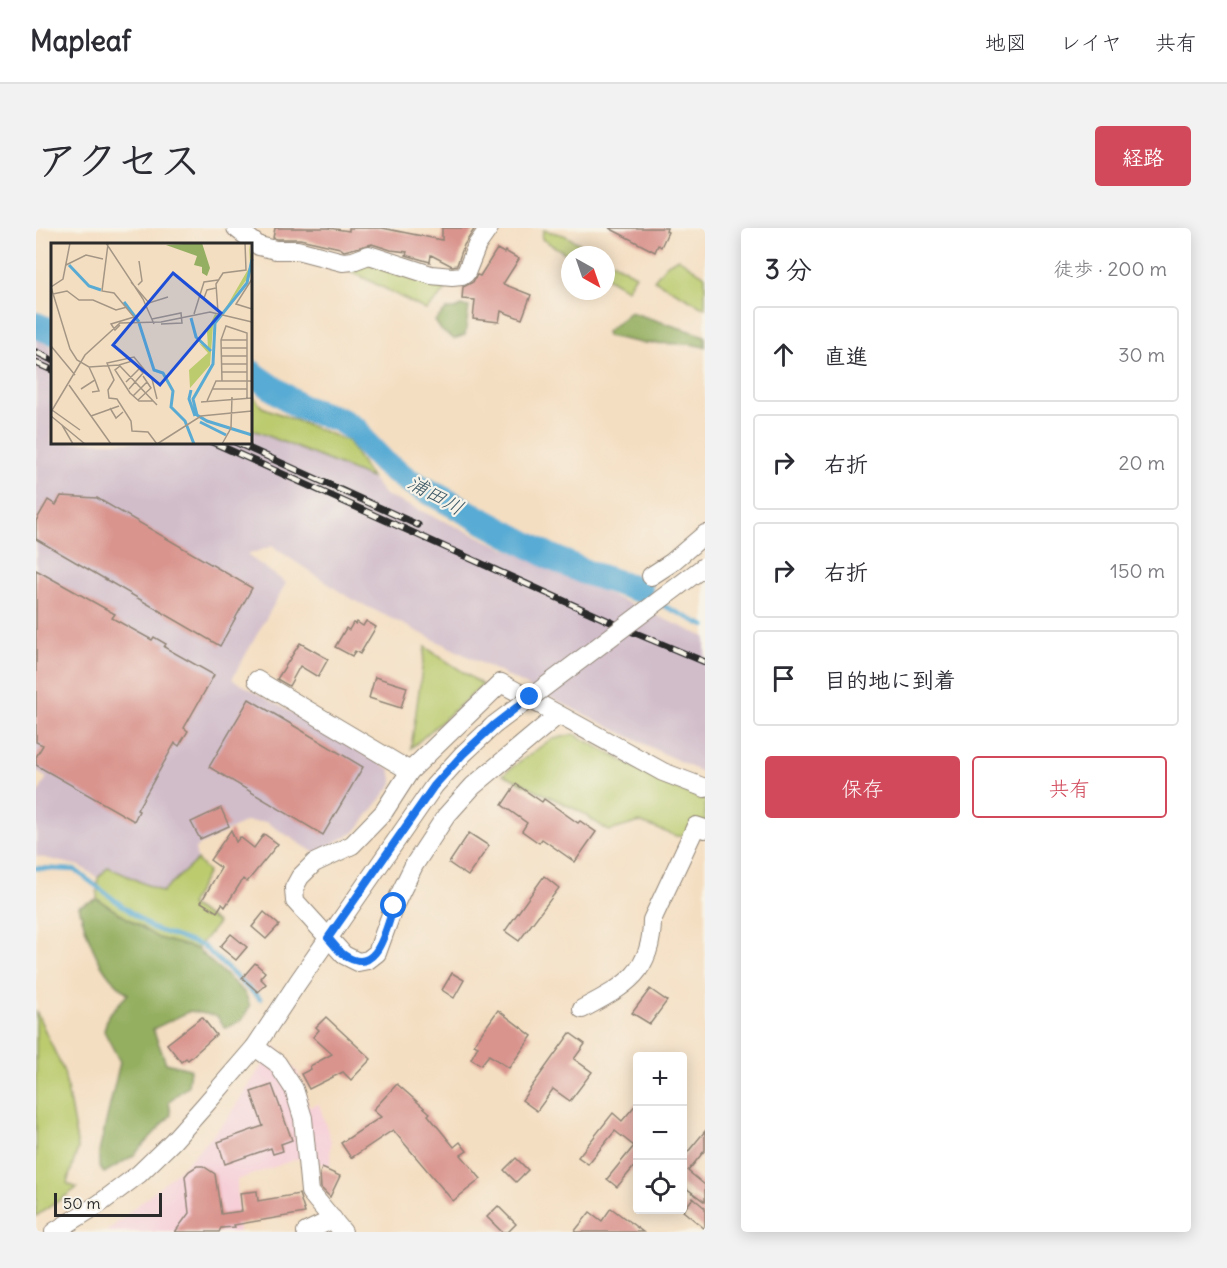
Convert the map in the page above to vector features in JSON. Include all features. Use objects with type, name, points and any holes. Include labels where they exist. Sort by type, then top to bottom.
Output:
[{"type":"street","points":[[236,228],[259,246],[276,250],[297,250],[343,262],[369,255],[431,275],[452,277],[466,273],[477,245],[489,228]]},
{"type":"street","points":[[651,576],[705,534]]},
{"type":"street","points":[[62,1230],[139,1174],[180,1134],[255,1047],[434,786],[463,754],[494,725],[705,566]]},
{"type":"street","points":[[257,680],[410,771]]},
{"type":"street","points":[[558,715],[473,786],[446,816],[414,865],[394,906],[377,953],[368,960],[358,962],[344,955],[296,901],[294,888],[300,877],[314,863],[351,845],[383,813],[410,771],[501,683],[663,772],[705,788]]},
{"type":"street","points":[[582,1009],[610,994],[637,973],[649,952],[652,920],[696,826],[705,829]]},
{"type":"street","points":[[255,1047],[277,1063],[294,1089],[303,1118],[310,1192],[338,1226],[306,1232]]},
{"type":"shaded area","points":[[36,339],[51,346],[51,444],[252,444],[252,429],[371,478],[385,495],[705,637],[705,774],[348,597],[272,546],[247,555],[286,583],[232,679],[390,769],[393,783],[356,831],[315,853],[266,822],[245,822],[195,848],[197,860],[162,892],[108,867],[98,878],[80,866],[36,856],[36,797],[47,778],[36,771]]},
{"type":"shaded area","points":[[275,1045],[298,1073],[309,1107],[319,1104],[331,1141],[330,1166],[300,1158],[237,1180],[239,1232],[106,1232],[185,1165],[227,1119]]},
{"type":"green space","points":[[543,230],[564,235],[584,246],[561,246],[561,251],[542,239]]},
{"type":"green space","points":[[678,258],[705,276],[705,308],[654,280],[666,265]]},
{"type":"green space","points":[[361,262],[448,281],[445,291],[426,310],[343,267]]},
{"type":"green space","points":[[615,264],[636,275],[627,289],[615,282]]},
{"type":"green space","points":[[469,307],[465,335],[454,339],[441,330],[435,321],[447,309]]},
{"type":"green space","points":[[630,312],[705,336],[705,347],[690,344],[642,343],[607,336],[606,332]]},
{"type":"green space","points":[[252,395],[262,407],[348,441],[371,478],[252,429]]},
{"type":"green space","points":[[425,647],[483,685],[411,748]]},
{"type":"green space","points":[[574,734],[659,781],[705,800],[705,836],[676,836],[640,822],[609,831],[579,811],[503,774],[550,740]]},
{"type":"green space","points":[[197,860],[208,872],[190,905],[218,923],[197,949],[158,938],[97,899],[98,878],[108,867],[162,892]]},
{"type":"green space","points":[[97,899],[158,938],[197,949],[245,993],[250,1006],[242,1020],[225,1028],[217,1016],[190,1011],[153,1029],[166,1063],[190,1069],[188,1086],[169,1101],[171,1115],[133,1156],[104,1173],[99,1167],[99,1152],[120,1062],[104,1031],[108,1015],[128,994],[104,969],[84,925],[79,906]]},
{"type":"green space","points":[[36,1011],[64,1072],[78,1148],[67,1183],[77,1188],[36,1216]]},
{"type":"building","points":[[275,228],[328,228],[349,231],[349,228],[382,228],[442,240],[442,228],[475,228],[464,245],[457,265],[452,266],[431,255],[430,262],[406,255],[407,252],[372,244],[344,251],[340,248],[300,239],[277,239],[273,238]]},
{"type":"building","points":[[609,228],[667,228],[668,232],[661,247],[658,245],[655,252]]},
{"type":"building","points":[[497,249],[519,259],[503,284],[531,295],[522,319],[501,311],[499,322],[473,319],[475,300],[462,299],[463,287],[473,282],[477,275],[480,276]]},
{"type":"building","points":[[61,496],[97,498],[252,588],[220,646],[36,539],[36,521],[48,500],[56,505]]},
{"type":"building","points":[[36,570],[115,614],[112,618],[152,640],[154,637],[166,644],[164,647],[214,675],[184,728],[188,731],[179,746],[175,743],[137,810],[139,811],[134,821],[36,765],[36,757],[43,745],[36,742]]},
{"type":"building","points":[[366,621],[376,627],[360,654],[355,651],[352,656],[335,647],[346,628],[349,630],[353,623],[357,622],[363,626]]},
{"type":"building","points":[[300,643],[328,659],[318,677],[300,666],[289,686],[277,679]]},
{"type":"building","points":[[375,677],[407,687],[401,708],[369,698]]},
{"type":"building","points":[[249,699],[363,767],[323,835],[209,767]]},
{"type":"building","points":[[516,784],[542,802],[544,799],[578,823],[580,821],[596,832],[575,862],[542,839],[539,843],[522,831],[527,823],[502,805]]},
{"type":"building","points":[[221,808],[229,826],[200,839],[191,822]]},
{"type":"building","points":[[231,830],[236,842],[240,837],[254,848],[264,834],[278,844],[247,882],[243,879],[225,907],[222,904],[217,912],[201,902],[221,868],[210,860]]},
{"type":"building","points":[[469,833],[489,846],[468,876],[449,863]]},
{"type":"building","points":[[544,876],[559,888],[519,941],[505,931]]},
{"type":"building","points":[[264,912],[279,925],[266,939],[252,927]]},
{"type":"building","points":[[231,934],[247,947],[236,960],[220,947]]},
{"type":"building","points":[[255,963],[265,972],[260,978],[266,984],[258,992],[242,978]]},
{"type":"building","points":[[452,973],[464,980],[454,998],[442,990]]},
{"type":"building","points":[[650,989],[667,1001],[650,1024],[632,1013]]},
{"type":"building","points":[[498,1010],[532,1036],[509,1068],[489,1055],[481,1065],[471,1059],[478,1046],[474,1044]]},
{"type":"building","points":[[202,1017],[216,1035],[188,1060],[186,1058],[181,1062],[167,1044]]},
{"type":"building","points":[[326,1017],[371,1059],[351,1080],[343,1072],[309,1089],[301,1074],[311,1069],[310,1066],[332,1054],[313,1037],[319,1030],[316,1027]]},
{"type":"building","points":[[570,1033],[585,1044],[574,1059],[592,1072],[570,1101],[553,1089],[537,1111],[522,1100]]},
{"type":"building","points":[[397,1084],[430,1113],[428,1115],[454,1147],[460,1142],[467,1151],[461,1155],[481,1179],[453,1201],[393,1130],[351,1158],[341,1143],[381,1117],[373,1110]]},
{"type":"building","points":[[272,1085],[292,1140],[281,1144],[283,1151],[273,1154],[271,1148],[225,1164],[218,1142],[263,1126],[251,1092]]},
{"type":"building","points":[[633,1108],[633,1145],[615,1131],[588,1164],[578,1157],[613,1113],[622,1121]]},
{"type":"building","points":[[705,1131],[705,1150],[688,1171],[705,1185],[705,1202],[687,1189],[687,1153]]},
{"type":"building","points":[[633,1147],[633,1168],[617,1187],[607,1179]]},
{"type":"building","points":[[516,1158],[528,1170],[516,1182],[504,1170]]},
{"type":"building","points":[[197,1166],[203,1166],[215,1174],[221,1214],[242,1211],[240,1193],[257,1191],[258,1201],[299,1194],[305,1213],[234,1225],[235,1227],[221,1228],[219,1232],[175,1232],[189,1213],[185,1176]]},
{"type":"building","points":[[322,1168],[340,1176],[330,1197],[321,1188]]},
{"type":"building","points":[[693,1198],[705,1208],[705,1229],[687,1214],[687,1206]]},
{"type":"building","points":[[498,1206],[516,1224],[508,1232],[502,1232],[487,1217]]},
{"type":"building","points":[[611,1208],[643,1232],[574,1232],[590,1212],[602,1221]]},
{"type":"waterway","name":"浦田川","points":[[36,325],[51,332]]},
{"type":"waterway","name":"浦田川","points":[[252,373],[300,407],[340,420],[357,431],[384,463],[409,481],[551,557],[585,572],[640,590]]},
{"type":"waterway","points":[[640,590],[652,599]]},
{"type":"waterway","points":[[662,605],[705,626]]},
{"type":"waterway","points":[[36,868],[75,870],[152,928],[203,946],[260,999]]},
{"type":"railway","points":[[36,352],[51,360]]},
{"type":"railway","points":[[36,363],[51,370]]},
{"type":"railway","points":[[216,444],[633,632],[705,662]]},
{"type":"railway","points":[[239,444],[418,525]]},
{"type":"route","points":[[394,906],[377,953],[368,960],[358,962],[344,955],[328,938],[434,786],[494,725],[530,697]]}]
